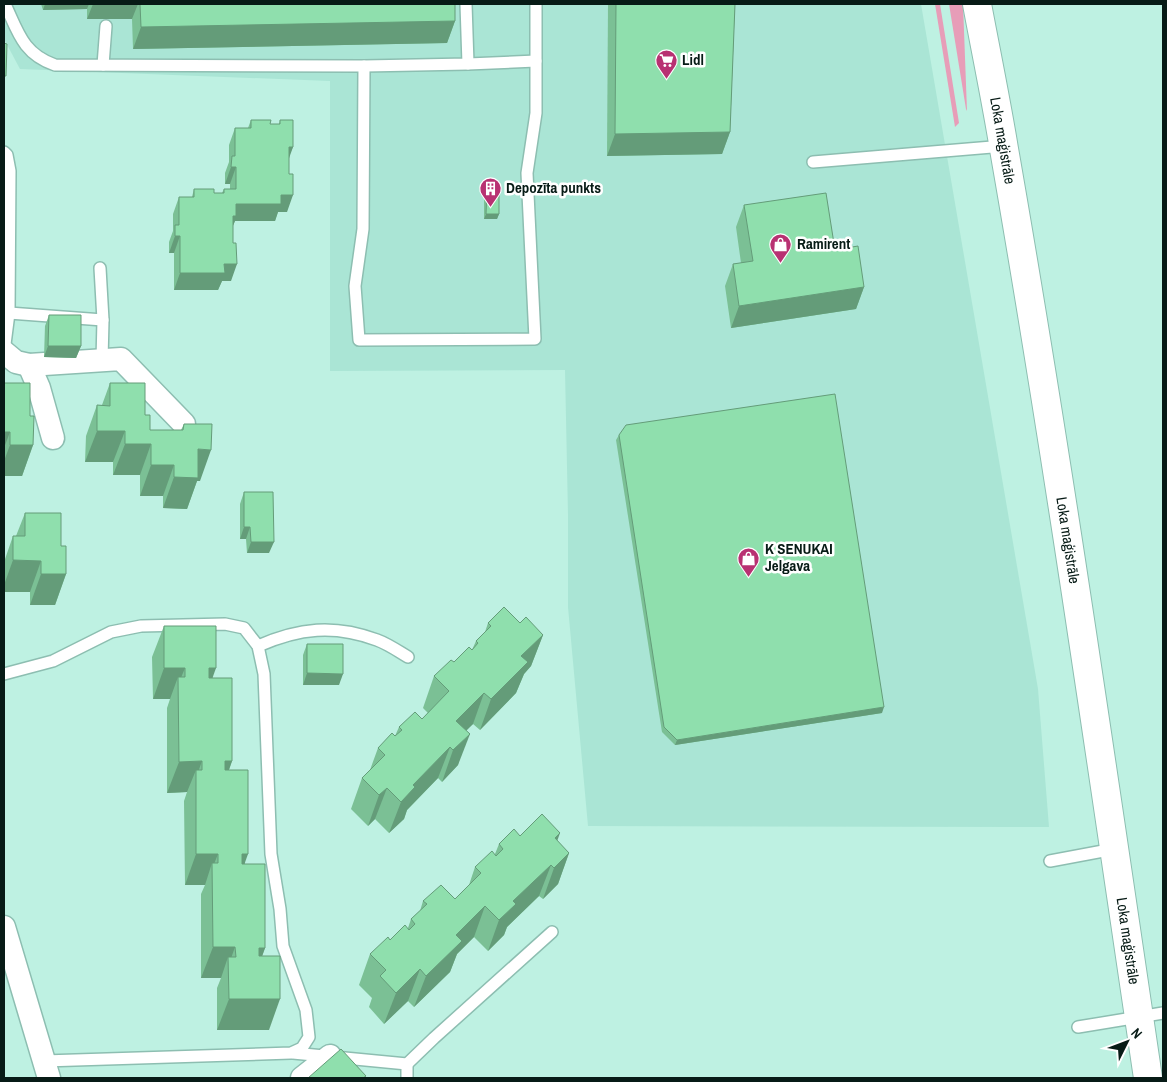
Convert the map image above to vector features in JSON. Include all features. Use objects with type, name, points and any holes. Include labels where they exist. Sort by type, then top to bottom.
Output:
[{"type":"main road","name":"Loka maģistrāle","points":[[978,4],[1004,146],[1114,849],[1151,1015],[1148,1078]]},
{"type":"street","points":[[4,352],[16,362],[29,365],[121,359],[184,424]]},
{"type":"street","points":[[29,365],[40,388],[53,438]]},
{"type":"street","points":[[4,928],[46,1070]]},
{"type":"street","points":[[302,1078],[330,1056]]},
{"type":"lane","points":[[5,4],[24,44],[32,54],[54,65],[364,66],[468,64],[536,60]]},
{"type":"lane","points":[[466,4],[468,64]]},
{"type":"lane","points":[[364,66],[363,229],[355,286],[359,340],[535,339],[527,173],[536,113],[536,4]]},
{"type":"lane","points":[[103,65],[106,26]]},
{"type":"lane","points":[[813,162],[1004,146]]},
{"type":"lane","points":[[4,152],[7,155],[10,171],[10,313],[4,352]]},
{"type":"lane","points":[[100,268],[103,320],[102,360]]},
{"type":"lane","points":[[10,313],[103,320]]},
{"type":"lane","points":[[4,674],[53,661],[111,632],[141,626],[225,624],[244,628],[258,646],[264,674],[271,854],[280,909],[283,946],[306,1010],[310,1037],[302,1048],[291,1053]]},
{"type":"lane","points":[[258,646],[282,636],[308,630],[348,632],[378,640],[408,657]]},
{"type":"lane","points":[[1050,860],[1114,849]]},
{"type":"lane","points":[[407,1078],[407,1064],[552,932]]},
{"type":"lane","points":[[1078,1027],[1151,1015]]},
{"type":"lane","points":[[46,1070],[291,1053],[407,1064]]},
{"type":"shaded area","points":[[4,4],[921,4],[1038,689],[1049,827],[588,826],[568,607],[565,370],[330,371],[330,81],[20,69],[4,39]]},
{"type":"shaded area","points":[[935,4],[940,4],[959,123],[955,127]]},
{"type":"shaded area","points":[[949,4],[963,4],[967,111],[966,109]]},
{"type":"building","points":[[140,4],[455,4],[455,21],[141,27]]},
{"type":"building","name":"Lidl","points":[[616,4],[735,4],[730,132],[615,134]]},
{"type":"building","points":[[4,43],[7,44],[6,76],[4,76]]},
{"type":"building","points":[[251,120],[271,120],[270,124],[280,124],[280,120],[293,120],[293,147],[289,147],[289,174],[293,174],[293,195],[281,195],[281,204],[236,204],[236,216],[233,216],[233,243],[236,243],[237,264],[224,264],[225,273],[180,273],[180,236],[175,236],[175,225],[179,225],[179,197],[194,197],[194,189],[214,189],[214,193],[224,193],[224,189],[236,189],[236,167],[231,167],[232,156],[235,156],[235,128],[251,128]]},
{"type":"building","name":"Depozīta punkts","points":[[487,188],[499,188],[499,214],[486,214]]},
{"type":"building","points":[[826,193],[835,250],[858,246],[864,287],[739,306],[733,264],[753,261],[744,205]]},
{"type":"building","points":[[49,315],[81,315],[81,346],[48,346]]},
{"type":"building","points":[[4,383],[30,383],[30,416],[34,416],[33,445],[10,445],[10,432],[4,432]]},
{"type":"building","points":[[110,383],[145,383],[145,415],[150,415],[150,430],[183,430],[184,424],[212,424],[211,450],[198,449],[198,478],[174,477],[174,465],[151,465],[151,444],[125,444],[125,431],[97,431],[97,405],[110,406]]},
{"type":"building","name":"K SENUKAI Jelgava","points":[[835,394],[884,707],[677,740],[664,727],[619,435],[626,425]]},
{"type":"building","points":[[244,492],[273,492],[274,542],[251,542],[250,527],[244,527]]},
{"type":"building","points":[[25,513],[61,513],[61,546],[66,546],[66,574],[41,574],[41,561],[13,560],[13,536],[25,536]]},
{"type":"building","points":[[504,607],[520,623],[526,617],[543,635],[521,656],[528,662],[491,699],[484,693],[456,721],[470,734],[453,750],[450,747],[413,785],[415,787],[401,802],[387,788],[379,795],[362,778],[385,755],[378,748],[392,733],[395,736],[402,730],[399,727],[415,712],[422,719],[449,691],[434,676],[451,660],[454,662],[469,647],[472,650],[478,643],[476,641],[491,626],[488,623]]},
{"type":"building","points":[[164,626],[216,626],[216,668],[209,668],[209,678],[232,678],[232,761],[225,761],[225,770],[248,770],[248,854],[242,854],[242,864],[265,864],[265,948],[259,948],[259,956],[280,956],[280,999],[229,999],[228,957],[236,957],[235,947],[213,947],[212,863],[218,863],[218,854],[196,854],[196,770],[202,770],[202,761],[179,762],[178,677],[185,677],[185,668],[164,668]]},
{"type":"building","points":[[307,644],[343,644],[343,674],[307,673]]},
{"type":"building","points":[[542,814],[560,833],[555,838],[569,853],[554,868],[551,865],[513,901],[516,904],[499,920],[485,906],[456,935],[462,941],[426,976],[420,969],[396,993],[380,976],[386,970],[370,954],[388,937],[390,940],[405,925],[409,930],[415,924],[411,919],[427,904],[423,901],[441,885],[455,899],[481,873],[475,867],[492,851],[496,856],[503,849],[499,844],[514,829],[520,836]]},
{"type":"building","points":[[341,1049],[366,1076],[363,1078],[308,1078]]},
{"type":"place","name":"Lidl","points":[[666,79]]},
{"type":"place","name":"Depozīta punkts","points":[[490,207]]},
{"type":"place","name":"Ramirent","points":[[781,263]]},
{"type":"place","name":"K SENUKAI Jelgava","points":[[749,577]]}]
